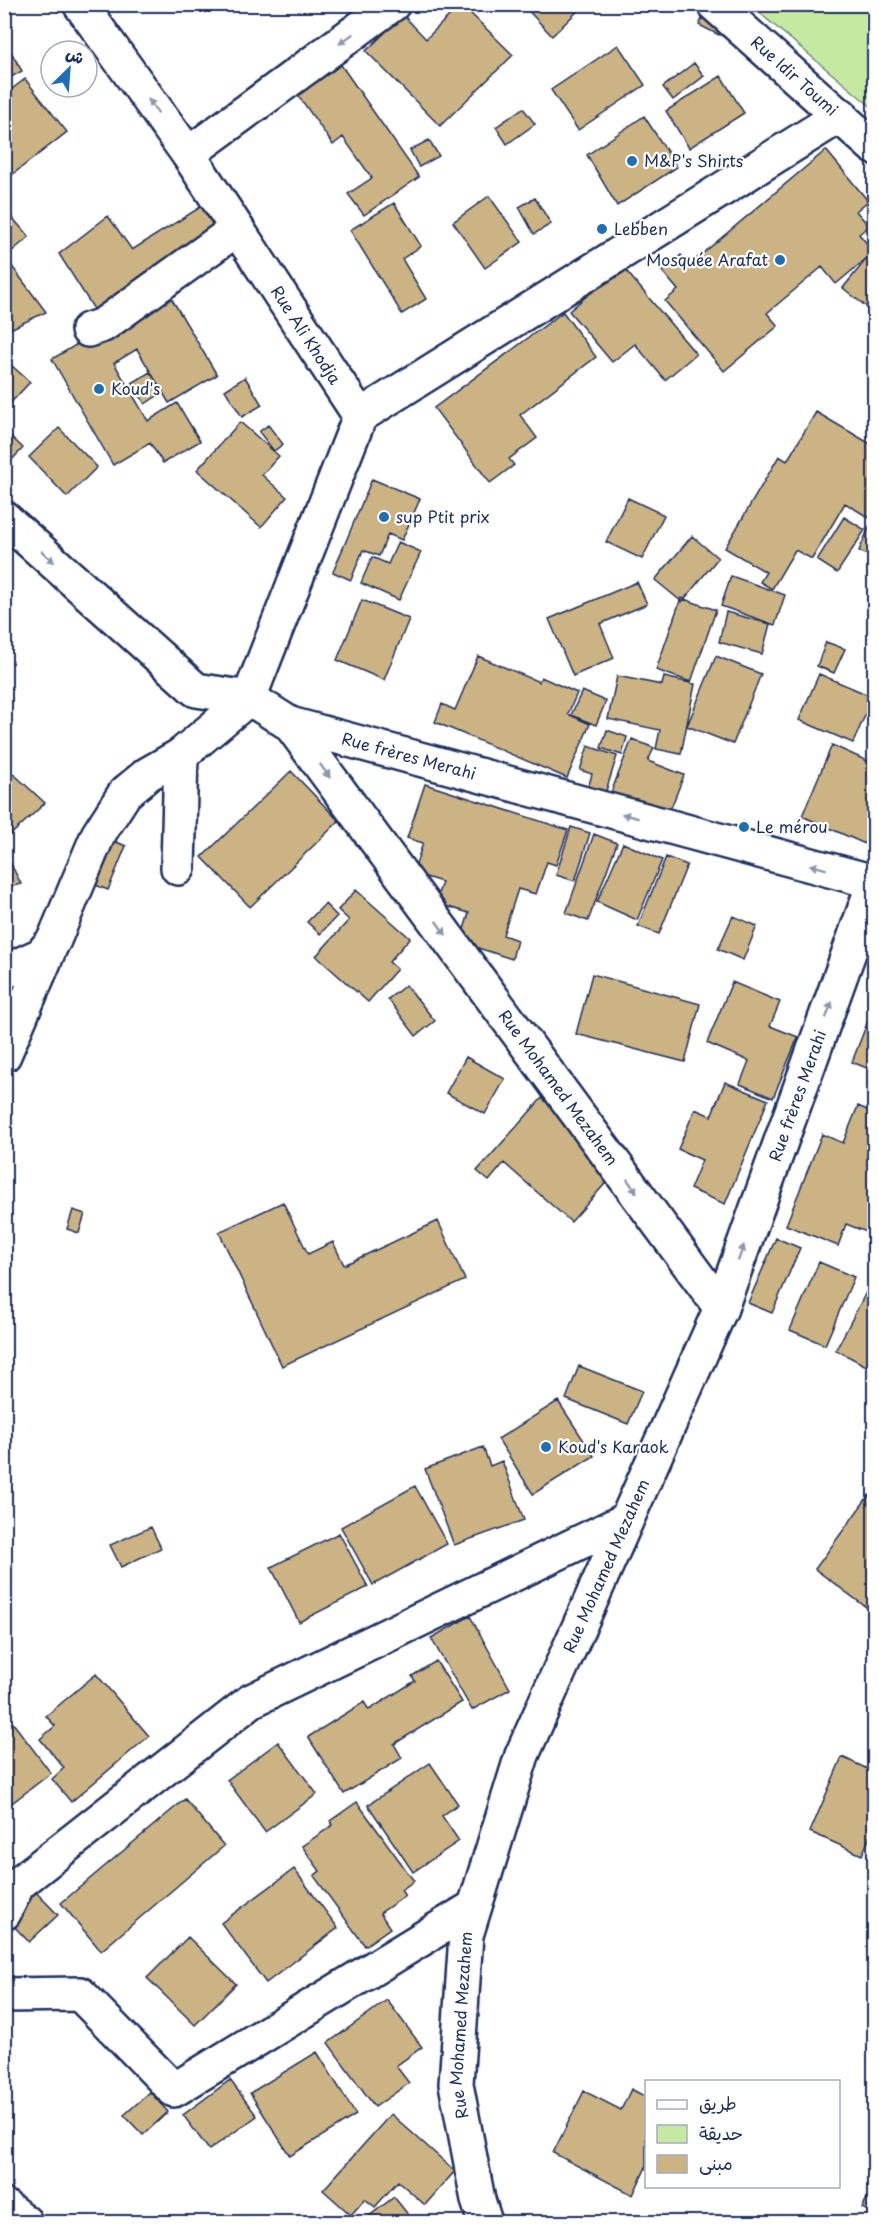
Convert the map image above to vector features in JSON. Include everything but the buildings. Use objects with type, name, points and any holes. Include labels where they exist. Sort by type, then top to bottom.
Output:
[{"type":"main road","name":"Rue Ali Khodja","points":[[80,4],[188,154],[360,416]]},
{"type":"main road","points":[[188,154],[393,4]]},
{"type":"main road","name":"Rue Idir Toumi","points":[[714,4],[841,115],[874,147]]},
{"type":"main road","points":[[4,1055],[99,835],[125,793],[148,774],[181,755],[249,698],[360,416],[841,115]]},
{"type":"main road","points":[[88,330],[103,324],[237,229]]},
{"type":"main road","name":"Rue frères Merahi","points":[[4,518],[195,690],[249,698],[290,724],[874,883],[721,1308]]},
{"type":"main road","name":"Rue Mohamed Mezahem","points":[[290,724],[721,1308],[522,1755],[466,1935],[456,2084],[478,2200],[485,2223]]},
{"type":"main road","points":[[178,868],[181,755]]},
{"type":"main road","points":[[4,972],[41,956],[54,940]]},
{"type":"main road","points":[[4,1912],[18,1884],[251,1701],[627,1520]]},
{"type":"main road","points":[[4,1995],[80,1994],[174,2090],[474,1907]]},
{"type":"main road","points":[[4,2206],[25,2223]]},
{"type":"green space","points":[[750,5],[874,5],[874,109]]},
{"type":"place","name":"M&P's Shirts","points":[[632,161]]},
{"type":"place","name":"Lebben","points":[[602,229]]},
{"type":"place","name":"Mosquée Arafat","points":[[780,260]]},
{"type":"place","name":"Koud's","points":[[99,389]]},
{"type":"place","name":"sup Ptit prix","points":[[384,517]]},
{"type":"place","name":"Le mérou","points":[[744,827]]},
{"type":"place","name":"Koud's Karaok","points":[[546,1447]]}]
